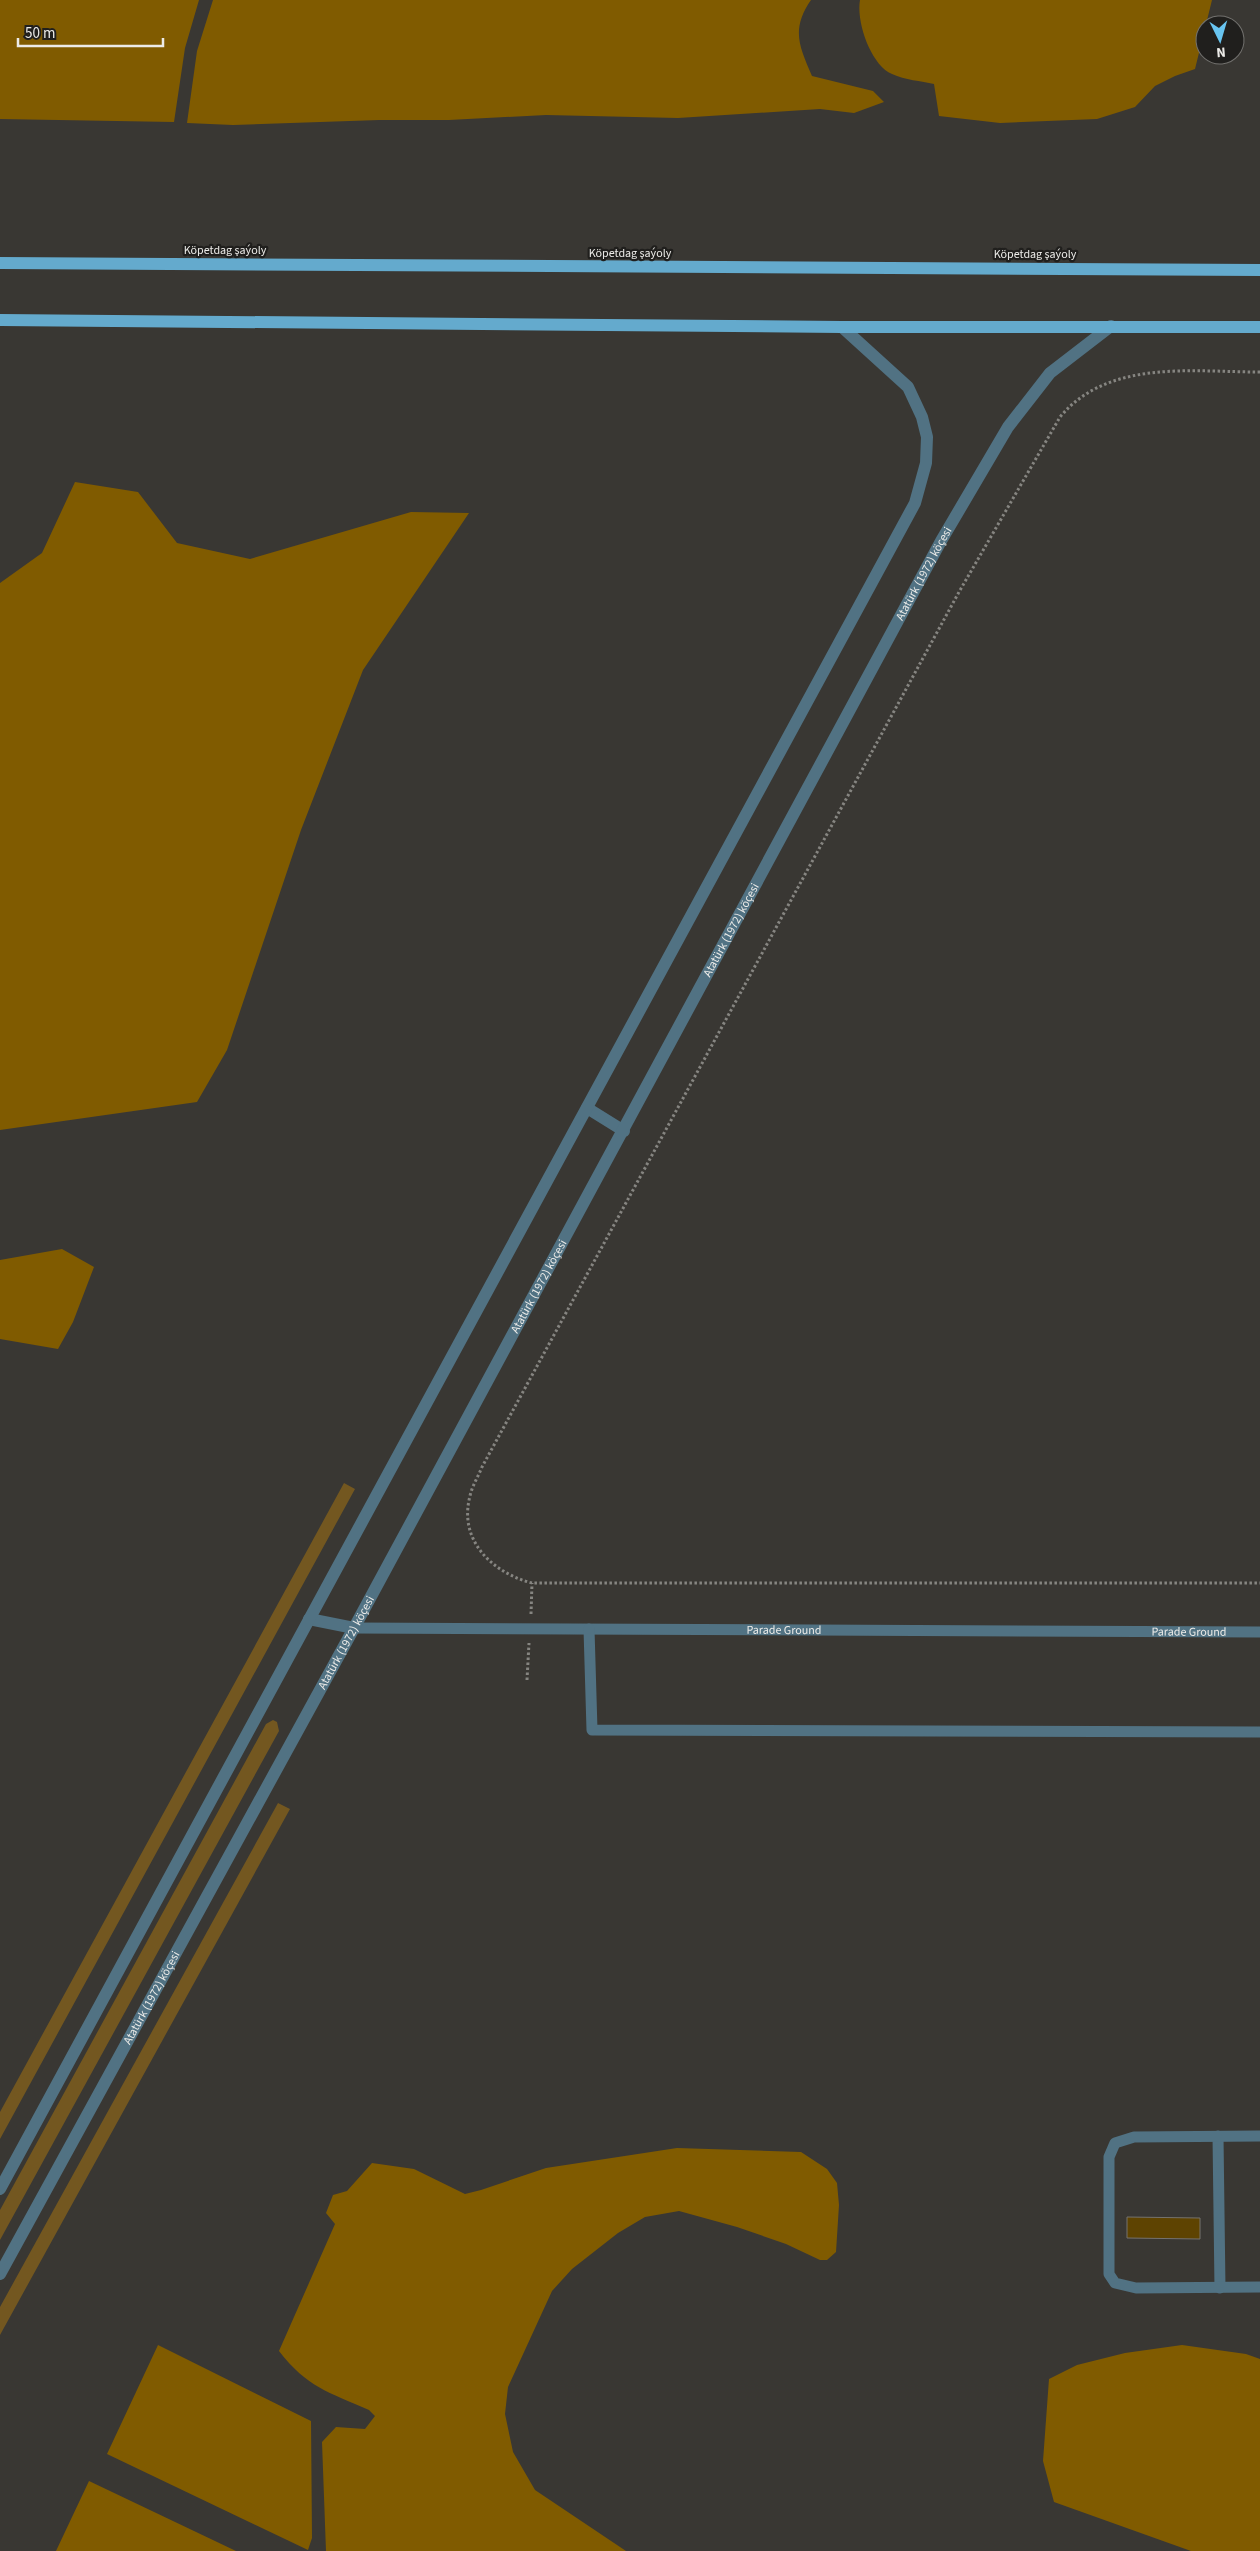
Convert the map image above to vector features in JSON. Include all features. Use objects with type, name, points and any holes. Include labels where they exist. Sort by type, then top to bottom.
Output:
[{"type":"main road","name":"Köpetdag şaýoly","points":[[0,263],[1260,270]]},
{"type":"main road","points":[[0,320],[842,327],[1260,327]]},
{"type":"street","name":"Atatürk (1972) köçesi","points":[[0,2274],[624,1131],[941,541],[1008,427],[1050,373],[1111,326]]},
{"type":"street","points":[[0,2189],[915,503],[926,463],[927,437],[922,417],[908,387],[842,327]]},
{"type":"street","points":[[586,1108],[624,1131]]},
{"type":"street","name":"Parade Ground","points":[[309,1619],[354,1628]]},
{"type":"lane","name":"Parade Ground","points":[[354,1628],[1260,1632]]},
{"type":"lane","points":[[589,1629],[592,1730],[1260,1732]]},
{"type":"lane","points":[[1218,2136],[1220,2288]]},
{"type":"lane","points":[[1260,2136],[1134,2137],[1115,2143],[1109,2157],[1109,2274],[1115,2283],[1136,2288],[1260,2288]]},
{"type":"path","points":[[1260,372],[1163,372],[1116,380],[1091,390],[1071,404],[1060,417],[959,592],[482,1468],[470,1496],[467,1513],[469,1528],[475,1544],[485,1558],[512,1578],[532,1583],[1260,1583]]},
{"type":"shaded area","points":[[0,0],[199,0],[185,48],[174,122],[0,119]]},
{"type":"shaded area","points":[[213,0],[811,0],[801,20],[799,38],[812,76],[873,91],[884,102],[854,113],[820,109],[678,118],[546,115],[449,120],[379,120],[233,125],[187,123],[197,51]]},
{"type":"shaded area","points":[[860,0],[1212,0],[1208,15],[1195,15],[1195,69],[1155,86],[1135,107],[1097,119],[1000,123],[939,116],[934,84],[902,78],[884,69],[878,62],[863,31],[859,9]]},
{"type":"shaded area","points":[[75,482],[138,492],[177,543],[250,559],[411,512],[469,513],[363,670],[301,830],[227,1050],[197,1102],[0,1130],[0,583],[42,553]]},
{"type":"shaded area","points":[[62,1249],[94,1267],[73,1322],[58,1349],[0,1339],[0,1260]]},
{"type":"shaded area","points":[[344,1483],[355,1489],[0,2139],[0,2112]]},
{"type":"shaded area","points":[[273,1720],[277,1722],[279,1731],[0,2240],[0,2210],[266,1724]]},
{"type":"shaded area","points":[[278,1803],[290,1809],[0,2335],[0,2307]]},
{"type":"shaded area","points":[[677,2148],[801,2152],[827,2169],[837,2183],[839,2205],[836,2252],[827,2260],[820,2260],[786,2244],[737,2227],[679,2211],[645,2217],[618,2233],[572,2269],[552,2291],[508,2387],[505,2414],[513,2452],[535,2490],[626,2551],[326,2551],[322,2442],[336,2427],[365,2429],[375,2416],[369,2410],[330,2393],[309,2381],[279,2351],[335,2224],[326,2213],[333,2195],[347,2191],[372,2163],[414,2169],[465,2194],[546,2168]]},
{"type":"shaded area","points":[[158,2345],[311,2421],[312,2538],[308,2550],[107,2454]]},
{"type":"shaded area","points":[[1182,2345],[1246,2354],[1260,2359],[1260,2551],[1191,2551],[1054,2502],[1043,2461],[1049,2379],[1077,2365],[1125,2353]]},
{"type":"shaded area","points":[[89,2481],[236,2551],[56,2551]]},
{"type":"building","points":[[1127,2217],[1200,2218],[1200,2239],[1127,2238]]}]
